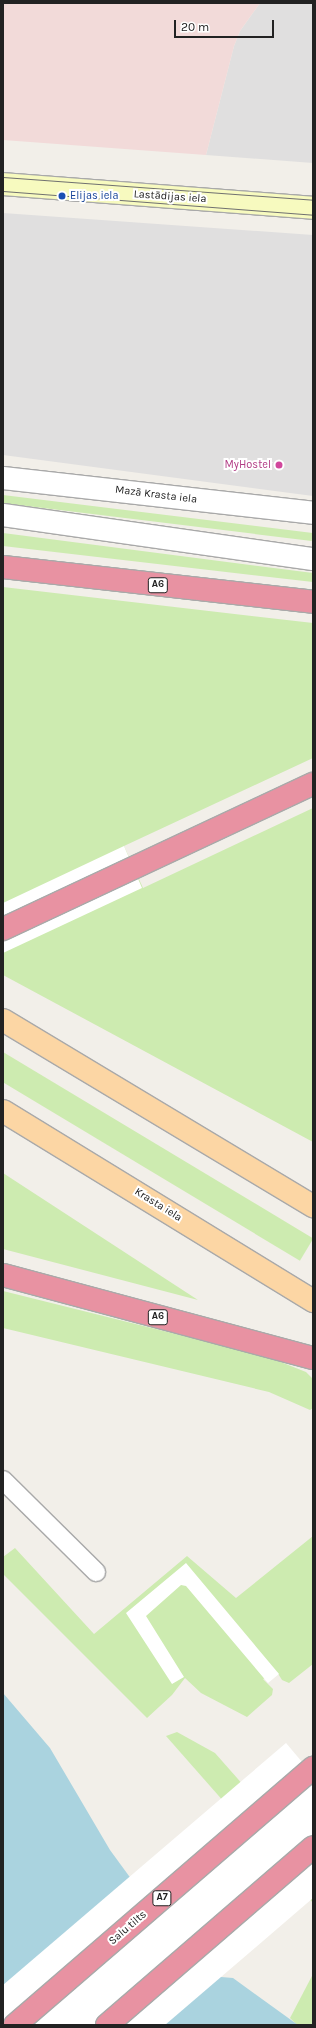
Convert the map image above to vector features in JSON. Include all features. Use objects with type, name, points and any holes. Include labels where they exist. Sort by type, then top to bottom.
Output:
[{"type":"highway","name":"A6","points":[[3,567],[313,602]]},
{"type":"highway","points":[[3,928],[313,784]]},
{"type":"highway","name":"A6","points":[[3,1275],[313,1358]]},
{"type":"highway","name":"Salu tilts","points":[[15,2025],[311,1769]]},
{"type":"highway","points":[[107,2025],[313,1847]]},
{"type":"main road","points":[[3,1020],[313,1206]]},
{"type":"main road","name":"Krasta iela","points":[[3,1111],[313,1301]]},
{"type":"street","name":"Lastādijas iela","points":[[3,184],[313,208]]},
{"type":"street","name":"Mazā Krasta iela","points":[[3,478],[311,513]]},
{"type":"street","points":[[3,515],[313,559]]},
{"type":"lane","points":[[3,1480],[96,1572]]},
{"type":"shaded area","points":[[3,3],[260,3],[240,31],[234,46],[206,155],[3,140]]},
{"type":"shaded area","points":[[260,3],[313,3],[313,163],[206,155],[234,46],[240,31]]},
{"type":"shaded area","points":[[3,213],[313,235],[313,496],[3,455]]},
{"type":"green space","points":[[3,495],[313,533],[312,541],[3,503]]},
{"type":"green space","points":[[3,533],[313,573],[313,582],[3,546]]},
{"type":"green space","points":[[3,587],[313,623],[313,758],[124,846],[143,888],[313,808],[313,1142],[3,975]]},
{"type":"green space","points":[[3,1052],[313,1238],[300,1261],[3,1082]]},
{"type":"green space","points":[[3,1173],[198,1300],[3,1249]]},
{"type":"green space","points":[[3,1291],[268,1357],[306,1372],[313,1379],[313,1408],[310,1410],[269,1392],[3,1328]]},
{"type":"green space","points":[[313,1536],[313,1664],[289,1683],[282,1680],[277,1672],[263,1679],[273,1689],[272,1695],[247,1717],[201,1693],[185,1678],[172,1695],[147,1718],[3,1574],[3,1557],[15,1548],[94,1634],[187,1556],[236,1598]]},
{"type":"green space","points":[[177,1732],[215,1753],[313,1864],[313,1903],[166,1736]]},
{"type":"green space","points":[[313,1974],[313,2025],[297,2025],[290,2018]]},
{"type":"water","points":[[3,1693],[50,1748],[110,1850],[129,1876],[221,1977],[233,1978],[298,2025],[3,2025]]},
{"type":"pier","points":[[124,846],[142,888],[3,953],[3,903]]},
{"type":"pier","points":[[186,1563],[279,1674],[268,1683],[186,1586],[181,1585],[146,1616],[184,1677],[172,1684],[126,1613]]},
{"type":"pier","points":[[286,1743],[313,1775],[313,1898],[165,2025],[3,2025],[3,1985]]},
{"type":"tram line","points":[[3,177],[313,200]]},
{"type":"tram line","points":[[3,191],[313,215]]},
{"type":"place","name":"Elijas iela","points":[[62,196]]},
{"type":"place","name":"MyHostel","points":[[279,465]]}]
